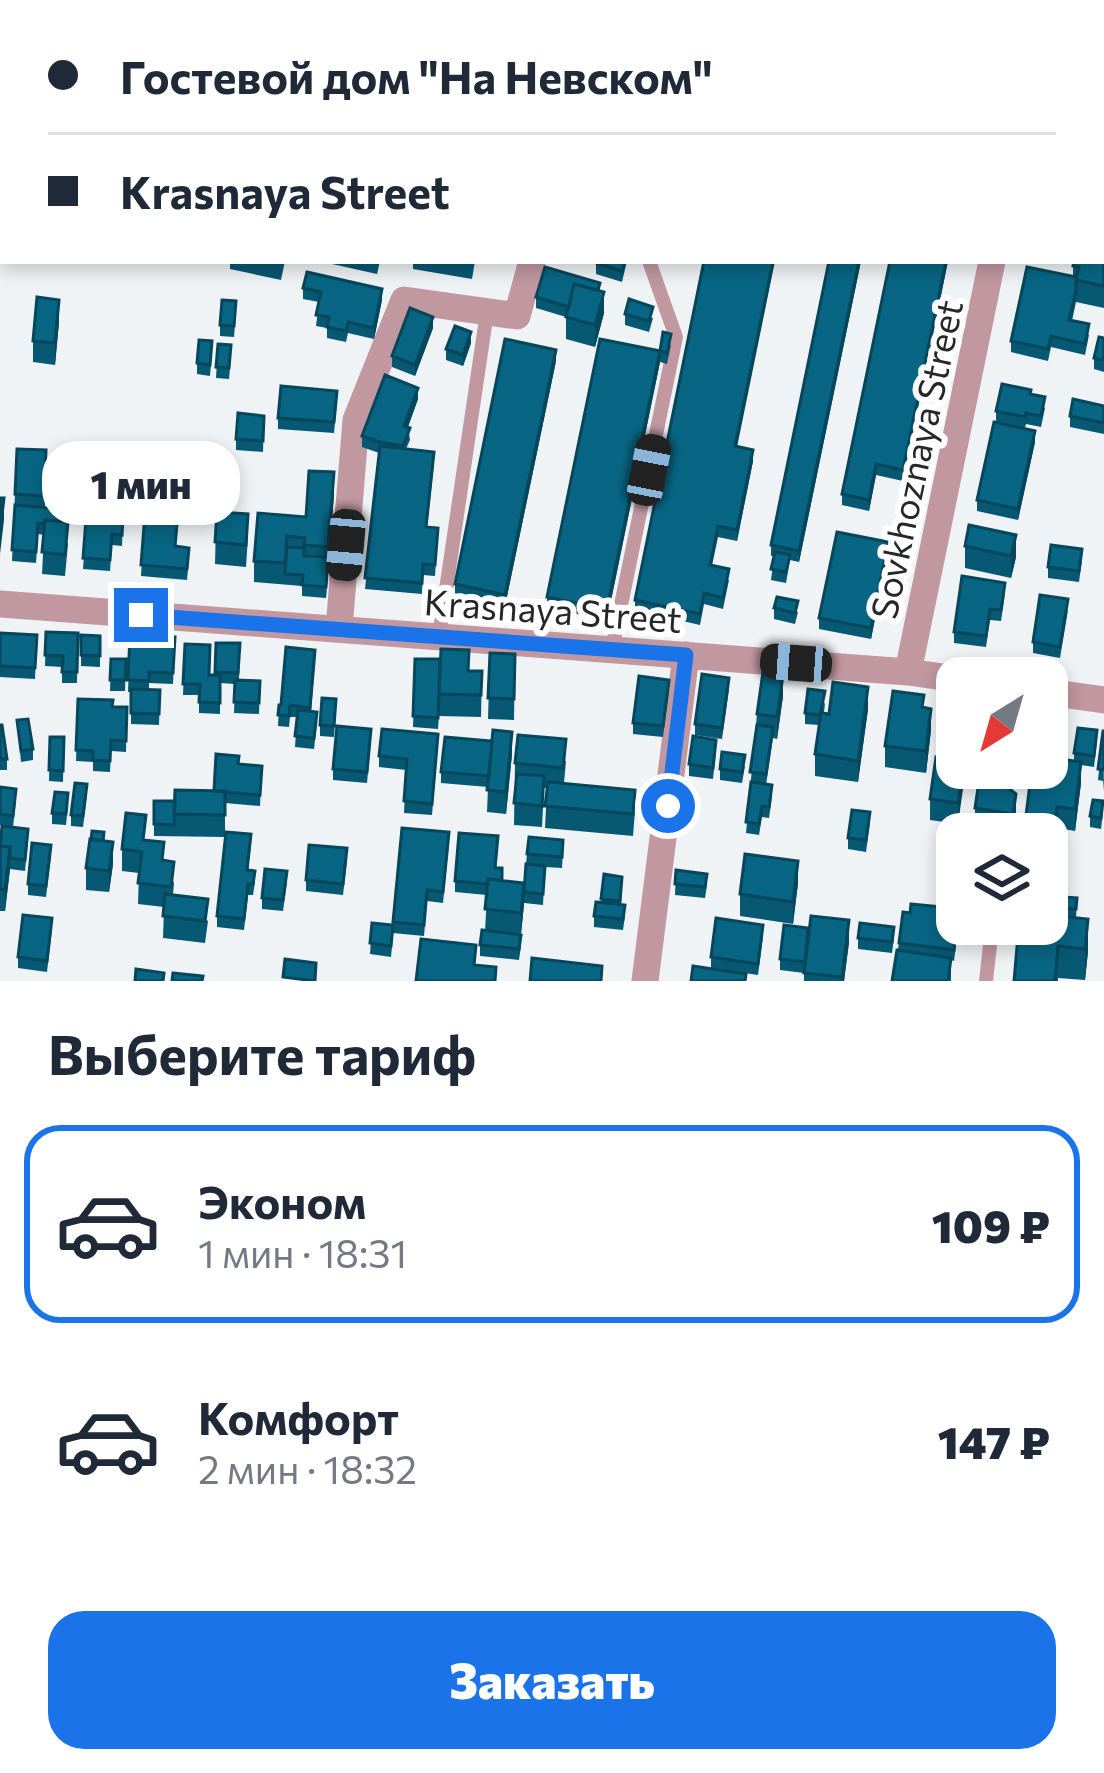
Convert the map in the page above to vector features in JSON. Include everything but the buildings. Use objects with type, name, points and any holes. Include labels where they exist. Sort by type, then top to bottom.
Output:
[{"type":"street","points":[[339,629],[356,420],[404,299],[517,316],[531,264]]},
{"type":"street","name":"Sovkhoznaya Street","points":[[908,671],[991,264]]},
{"type":"street","name":"Krasnaya Street","points":[[0,604],[936,676]]},
{"type":"street","points":[[645,981],[686,655]]},
{"type":"street","points":[[1068,695],[1104,700]]},
{"type":"lane","points":[[613,649],[676,337],[650,264]]},
{"type":"lane","points":[[440,637],[487,312]]},
{"type":"lane","points":[[986,981],[990,945]]},
{"type":"route","points":[[141,615],[686,655],[668,806]]}]
